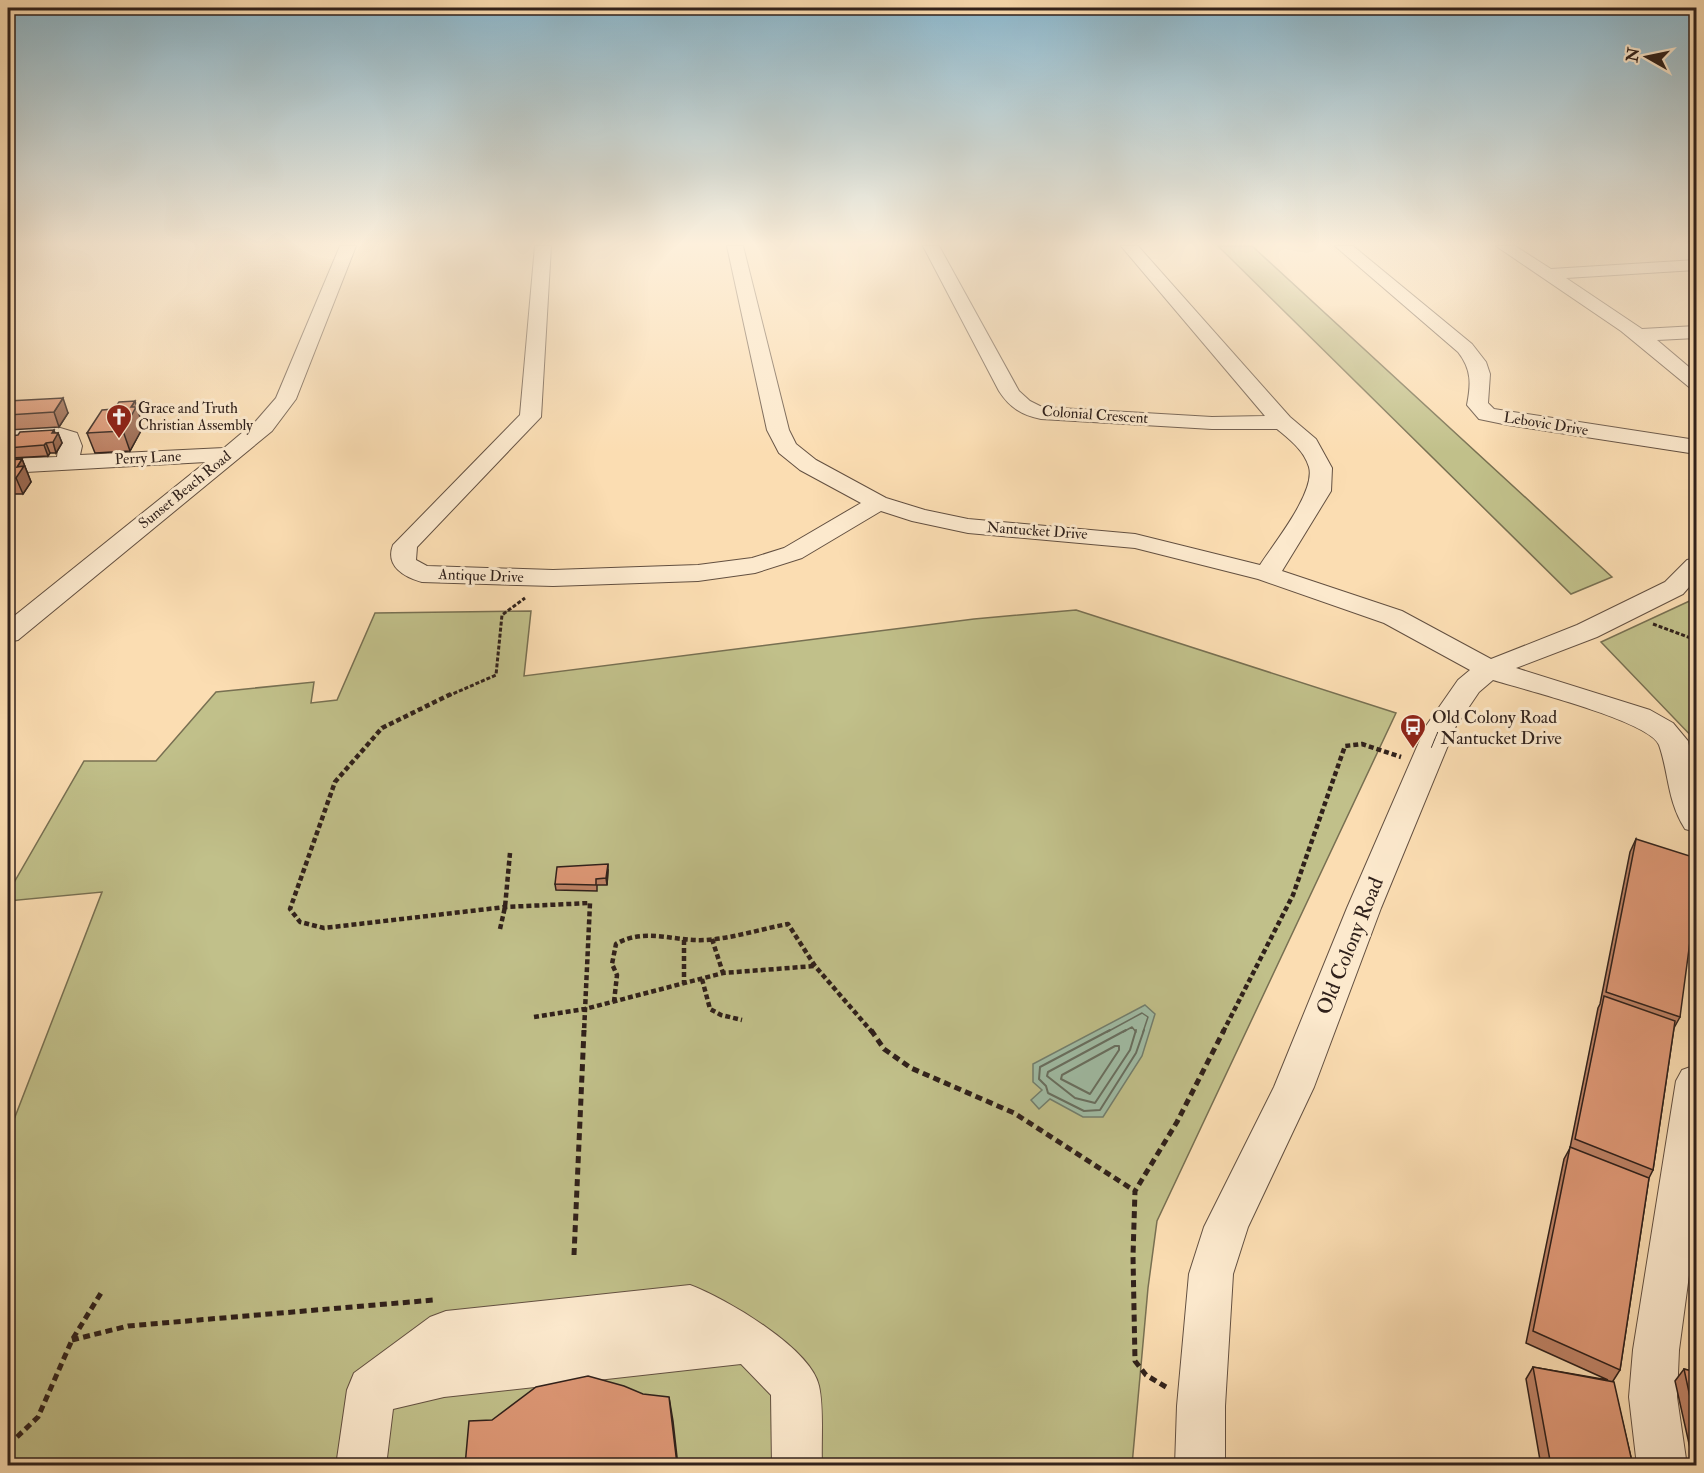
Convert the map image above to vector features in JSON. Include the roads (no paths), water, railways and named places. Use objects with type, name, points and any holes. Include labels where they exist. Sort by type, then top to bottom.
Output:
[{"type":"street","name":"Sunset Beach Road","points":[[8,634],[264,426],[286,399],[320,315]]},
{"type":"street","name":"Antique Drive","points":[[539,315],[530,417],[405,545],[401,554],[402,561],[407,567],[422,574],[553,578],[698,573],[755,565],[793,553],[878,503]]},
{"type":"street","name":"Nantucket Drive","points":[[751,315],[773,413],[787,448],[808,465],[878,503],[920,516],[968,526],[1135,541],[1267,574],[1393,617],[1489,669],[1640,716],[1662,729],[1674,744],[1682,783],[1696,820]]},
{"type":"street","name":"Colonial Crescent","points":[[969,315],[1009,391],[1016,401],[1030,410],[1041,413],[1212,423],[1282,422]]},
{"type":"street","points":[[1189,315],[1282,422],[1308,444],[1321,468],[1319,491],[1267,574]]},
{"type":"street","name":"Lebovic Drive","points":[[1426,315],[1466,348],[1478,363],[1481,381],[1477,405],[1487,414],[1696,447]]},
{"type":"street","points":[[1608,315],[1670,358],[1696,383]]},
{"type":"street","points":[[1638,335],[1696,332]]},
{"type":"street","points":[[8,436],[57,434],[69,438],[71,446],[67,462]]},
{"type":"street","name":"Perry Lane","points":[[8,466],[229,454]]},
{"type":"street","name":"Old Colony Road","points":[[1200,1466],[1201,1406],[1211,1275],[1226,1227],[1294,1087],[1364,908],[1441,726],[1468,686],[1489,669],[1587,631],[1674,588],[1696,565]]},
{"type":"street","points":[[1662,1466],[1653,1397],[1656,1350],[1696,1081]]},
{"type":"street","points":[[361,1466],[371,1390],[444,1374],[750,1341],[795,1386],[797,1466]]},
{"type":"water","points":[[1145,1005],[1155,1014],[1142,1056],[1103,1117],[1083,1117],[1050,1099],[1039,1109],[1031,1100],[1042,1090],[1033,1082],[1033,1064]]},
{"type":"place","name":"Grace and Truth Christian Assembly","points":[[119,440]]},
{"type":"place","name":"Old Colony Road / Nantucket Drive","points":[[1413,750]]}]
